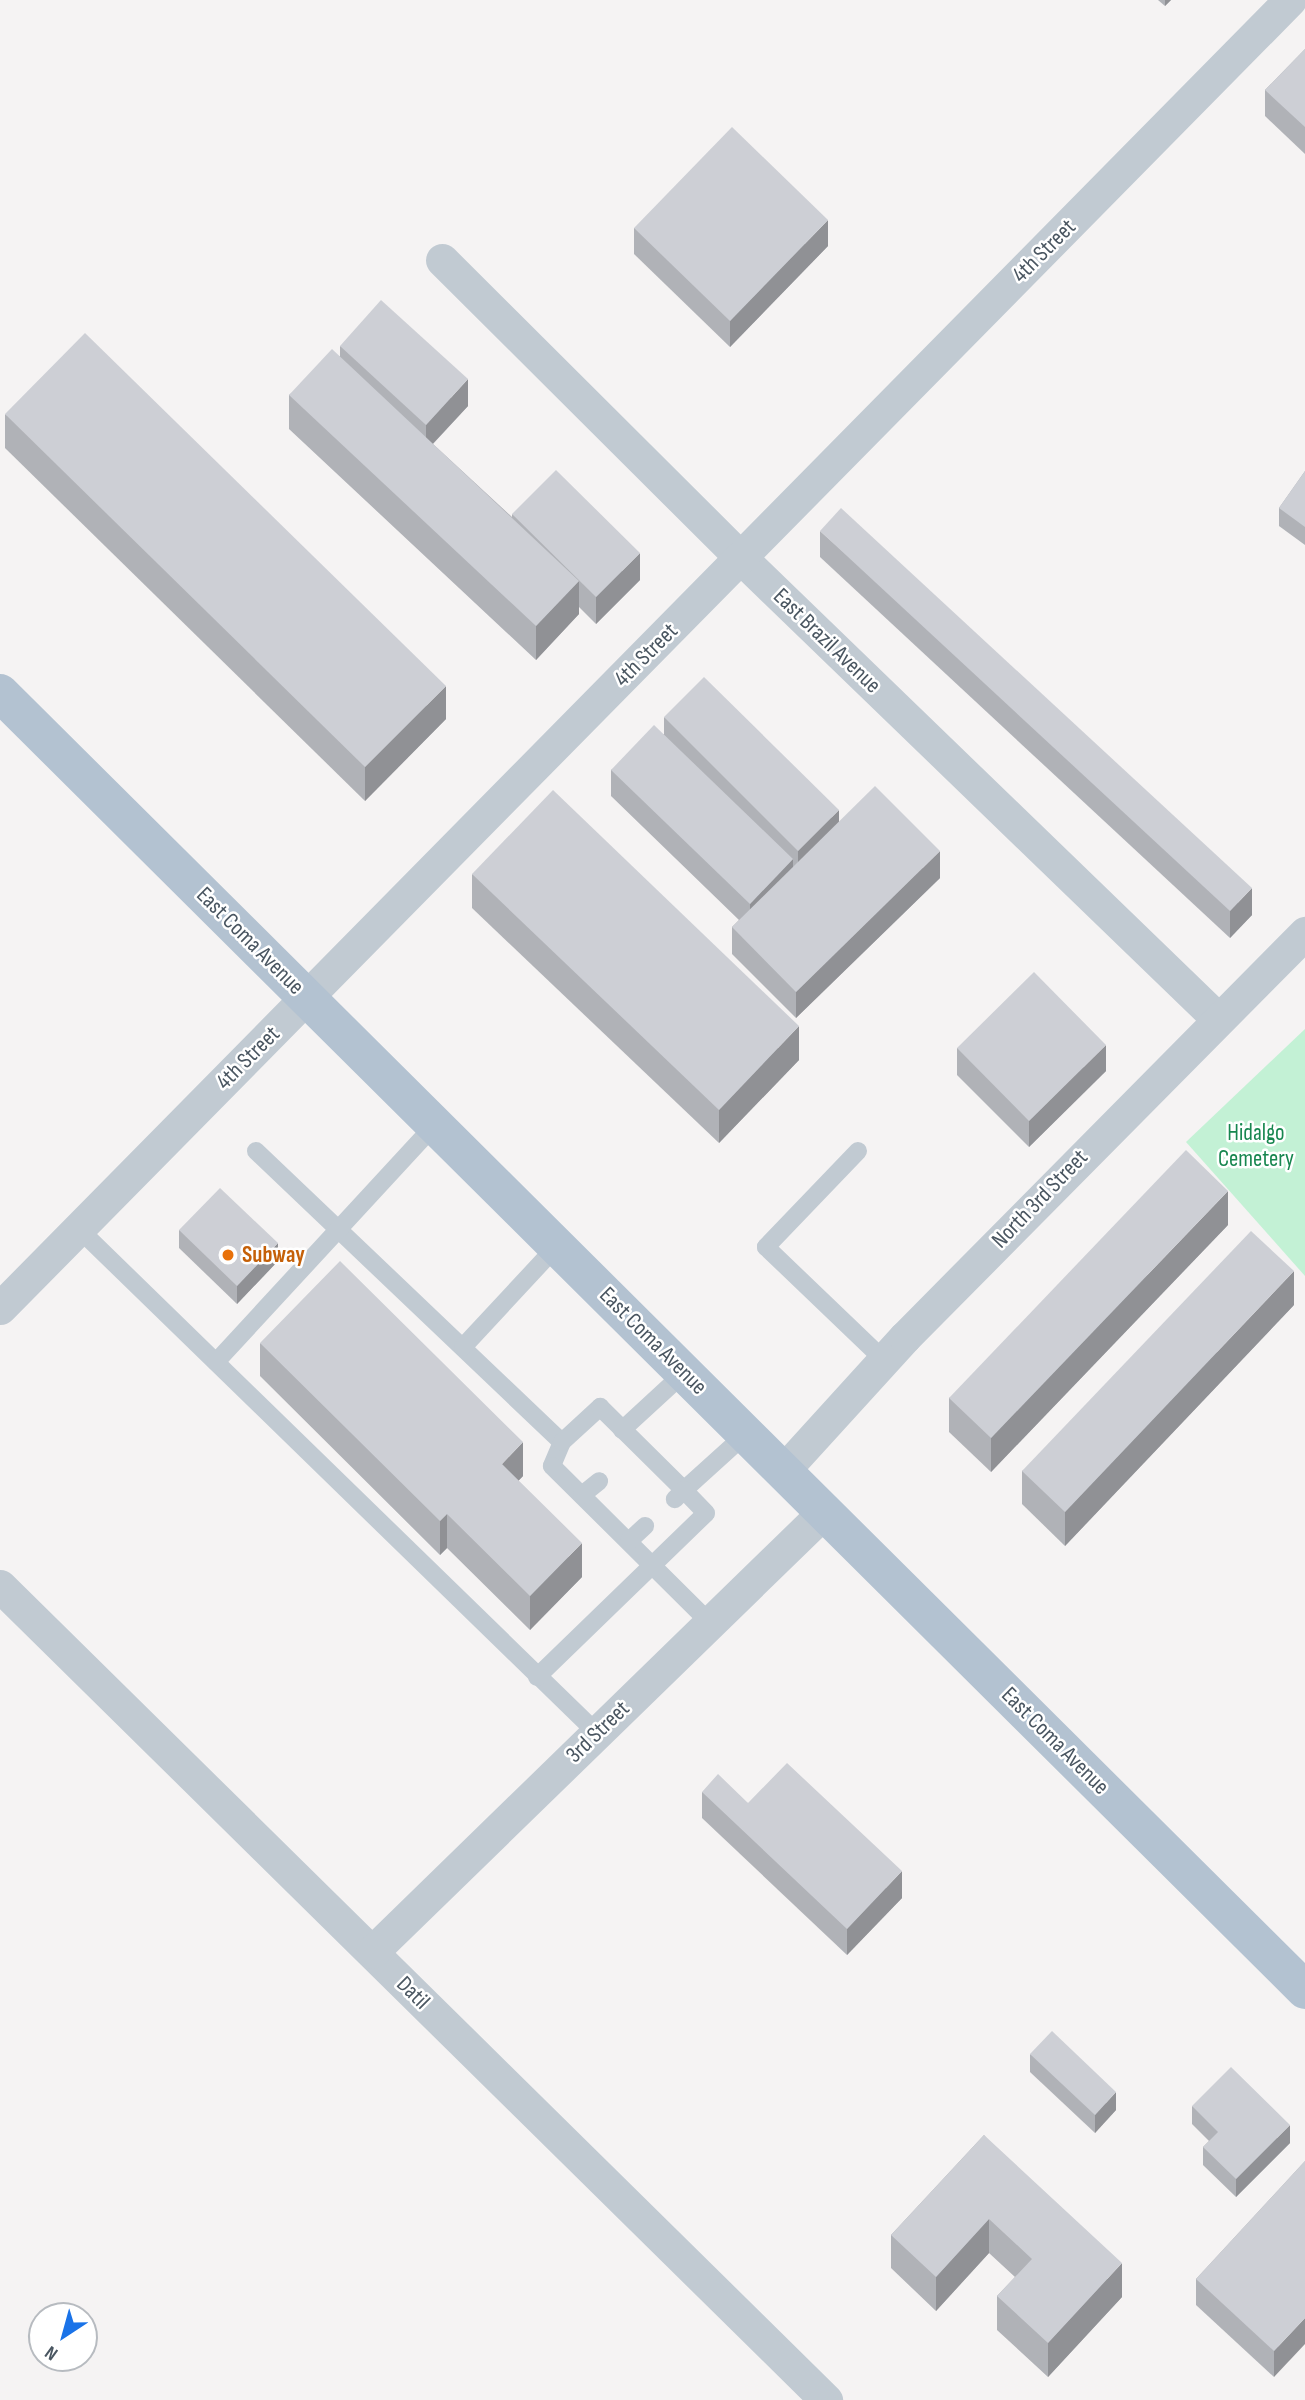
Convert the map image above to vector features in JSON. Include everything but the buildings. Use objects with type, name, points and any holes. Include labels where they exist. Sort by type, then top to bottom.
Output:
[{"type":"main road","name":"East Coma Avenue","points":[[0,693],[1305,1990]]},
{"type":"street","name":"4th Street","points":[[0,1308],[1290,0]]},
{"type":"street","name":"East Brazil Avenue","points":[[442,260],[741,558],[1217,1018]]},
{"type":"street","name":"North 3rd Street","points":[[783,1471],[884,1360],[1217,1018],[1305,933]]},
{"type":"street","name":"3rd Street","points":[[372,1952],[824,1511]]},
{"type":"street","name":"Datil","points":[[0,1586],[826,2400]]},
{"type":"lane","points":[[216,1362],[435,1125]]},
{"type":"lane","points":[[256,1151],[562,1442]]},
{"type":"lane","points":[[858,1151],[766,1247],[884,1360]]},
{"type":"lane","points":[[79,1229],[597,1733]]},
{"type":"lane","points":[[463,1347],[557,1246]]},
{"type":"lane","points":[[622,1430],[684,1373]]},
{"type":"lane","points":[[537,1677],[654,1566],[706,1513],[680,1495],[600,1407],[562,1442],[552,1466],[629,1541],[654,1566],[709,1623]]},
{"type":"lane","points":[[680,1495],[746,1434]]},
{"type":"lane","points":[[582,1495],[599,1480]]},
{"type":"lane","points":[[629,1541],[645,1526]]},
{"type":"green space","name":"Hidalgo Cemetery","points":[[1305,1029],[1305,1276],[1186,1142]]},
{"type":"place","name":"Subway","points":[[228,1255]]}]
